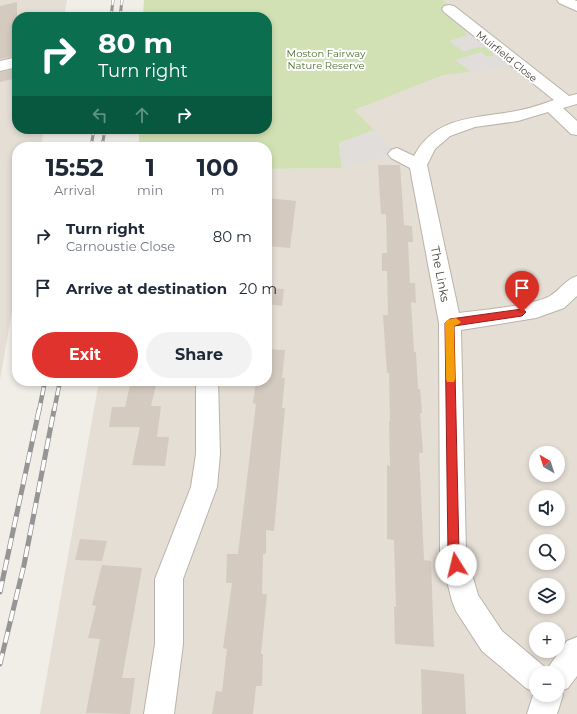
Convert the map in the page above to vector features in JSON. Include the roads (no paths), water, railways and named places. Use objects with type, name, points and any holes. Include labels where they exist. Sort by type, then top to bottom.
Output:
[{"type":"street","points":[[564,0],[577,7]]},
{"type":"street","name":"Muirfield Close","points":[[449,9],[565,103],[577,130]]},
{"type":"street","points":[[0,66],[12,63]]},
{"type":"street","points":[[397,154],[418,165],[428,146],[444,132],[472,122],[518,116],[565,103]]},
{"type":"street","name":"The Links","points":[[418,165],[450,323],[453,553],[466,600],[492,641],[529,672]]},
{"type":"street","points":[[450,323],[536,310],[557,302],[577,284]]},
{"type":"street","points":[[159,714],[169,644],[169,579],[204,487],[208,454],[207,386]]},
{"type":"street","points":[[565,668],[577,651]]},
{"type":"street","points":[[542,714],[546,702]]},
{"type":"railway","points":[[112,12],[113,0]]},
{"type":"railway","points":[[121,12],[122,0]]},
{"type":"railway","points":[[92,142],[93,134]]},
{"type":"railway","points":[[103,142],[104,134]]},
{"type":"railway","points":[[39,411],[44,386]]},
{"type":"railway","points":[[54,411],[59,386]]},
{"type":"railway","points":[[0,592],[39,410]]},
{"type":"railway","points":[[0,664],[24,565],[54,410]]},
{"type":"park label","name":"Moston Fairway Nature Reserve","points":[[326,58]]}]
